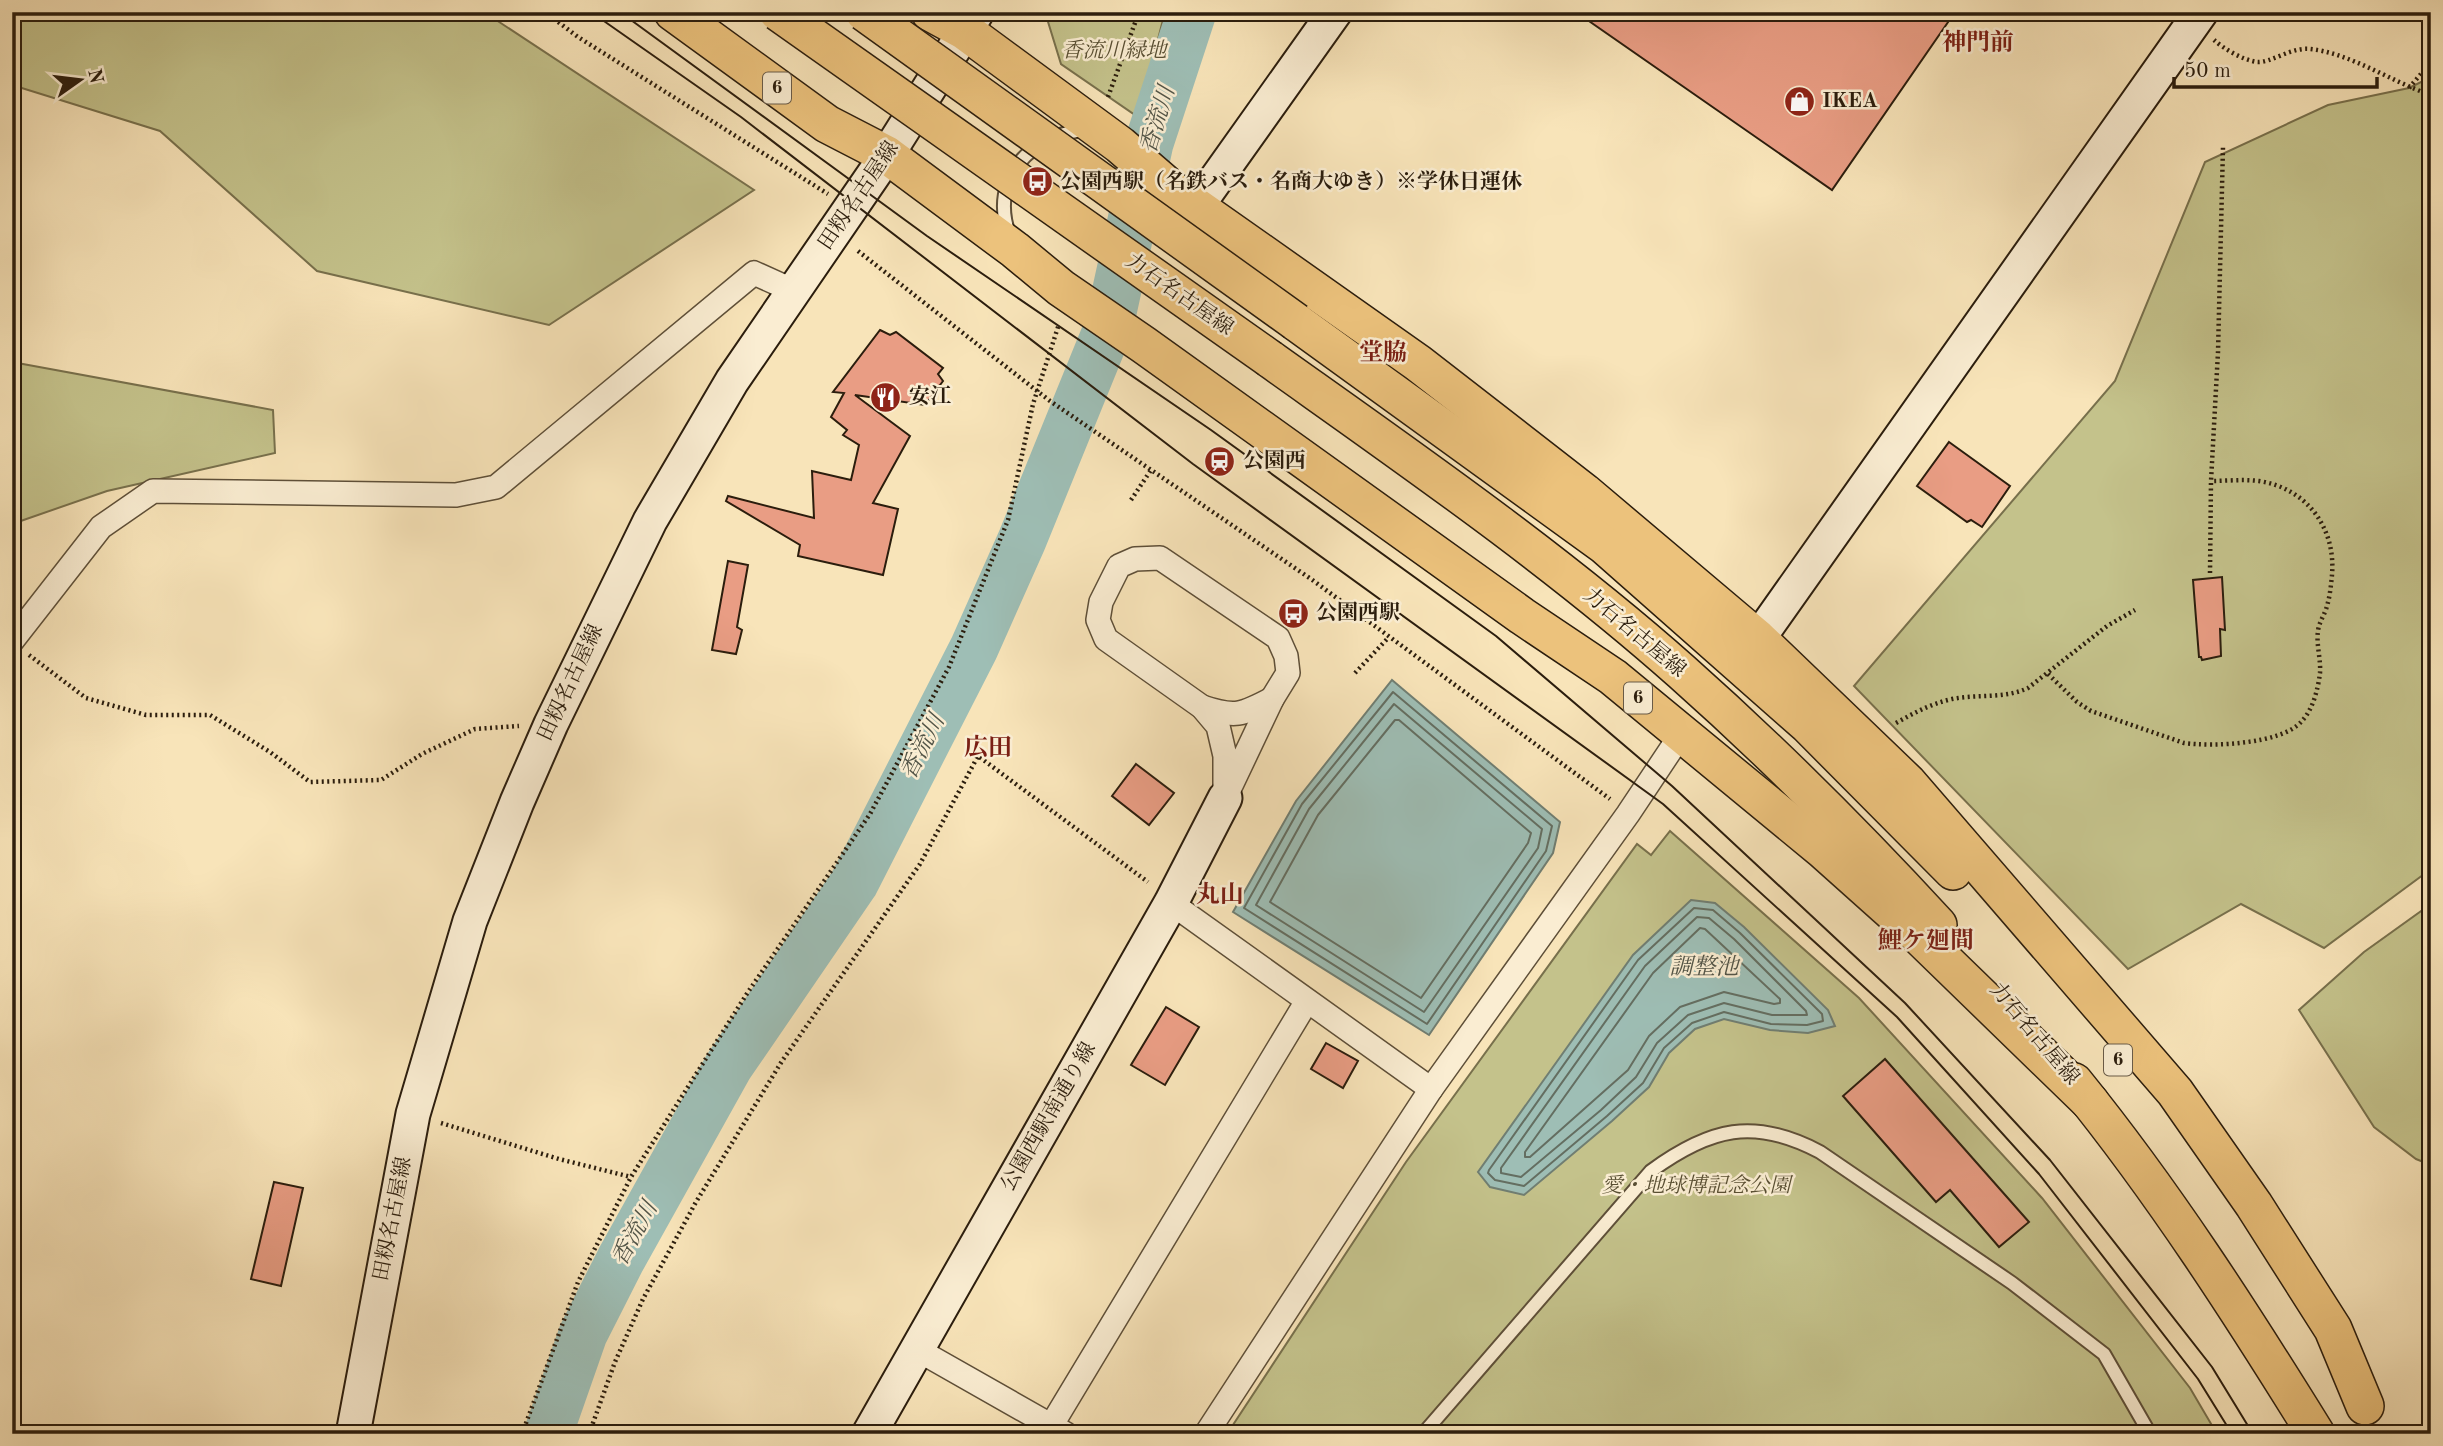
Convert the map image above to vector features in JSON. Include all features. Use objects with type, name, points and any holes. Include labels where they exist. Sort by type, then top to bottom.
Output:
[{"type":"main road","name":"6","points":[[673,12],[827,124],[887,155],[1015,250],[1069,294],[1522,616],[1613,677],[1823,849],[1908,925],[2090,1102]]},
{"type":"main road","name":"力石名古屋線","points":[[778,12],[1270,359],[1543,558],[1681,671],[1886,869],[2007,1000],[2149,1180],[2250,1328],[2316,1434]]},
{"type":"main road","name":"6","points":[[864,12],[1604,545],[1765,685],[1874,789],[1958,875],[2038,963],[2133,1078],[2216,1186],[2300,1304],[2372,1420]]},
{"type":"main road","name":"6","points":[[930,12],[971,22],[1107,127],[1184,197],[1429,371],[1584,492],[1758,639],[1908,783],[2175,1092],[2253,1205],[2333,1329],[2372,1420]]},
{"type":"street","points":[[1184,197],[1335,12]]},
{"type":"street","points":[[1758,639],[2198,18]]},
{"type":"street","name":"田籾名古屋線","points":[[353,1434],[413,1114],[470,921],[551,724],[650,521],[732,382],[887,155],[971,22]]},
{"type":"street","points":[[18,646],[101,527],[153,491],[456,495],[496,487],[754,273],[794,291]]},
{"type":"street","points":[[1160,558],[1278,638],[1286,656],[1287,673],[1225,798],[1225,756],[1218,726],[1202,707],[1106,639],[1098,620],[1101,602],[1119,566],[1135,559],[1160,558]]},
{"type":"street","points":[[1202,707],[1227,715],[1248,712],[1272,699]]},
{"type":"street","points":[[1206,1434],[1431,1089],[1629,814],[1682,733]]},
{"type":"street","name":"公園西駅南通り線","points":[[869,1434],[918,1350],[1163,895],[1225,798]]},
{"type":"street","points":[[1163,895],[1431,1089]]},
{"type":"street","points":[[918,1350],[1058,1430],[1307,1001]]},
{"type":"lane","points":[[1015,250],[1004,220],[1004,193],[1014,166],[1038,145],[1067,131],[1107,127]]},
{"type":"lane","points":[[1423,1434],[1651,1171],[1676,1152],[1706,1138],[1741,1130],[1773,1133],[1820,1152],[2012,1283],[2104,1354],[2150,1434]]},
{"type":"path","points":[[545,12],[578,37],[818,187],[849,210]]},
{"type":"path","points":[[1107,127],[1139,12]]},
{"type":"path","points":[[2198,18],[2221,46],[2259,62],[2306,48],[2327,52],[2431,96]]},
{"type":"path","points":[[2409,88],[2431,62]]},
{"type":"path","points":[[2210,573],[2223,147]]},
{"type":"path","points":[[859,251],[1037,392],[1311,579],[1629,814]]},
{"type":"path","points":[[522,1434],[578,1282],[631,1177],[748,992],[870,814],[949,667],[1008,520],[1037,392],[1069,294]]},
{"type":"path","points":[[1131,500],[1151,470]]},
{"type":"path","points":[[2048,674],[2077,702],[2091,711],[2184,743],[2238,743],[2287,733],[2302,722],[2312,708],[2320,675],[2318,631],[2328,606],[2332,575],[2333,556],[2328,535],[2321,519],[2294,492],[2258,481],[2211,481]]},
{"type":"path","points":[[1896,723],[1927,706],[1953,699],[2017,693],[2048,674],[2107,625],[2135,610]]},
{"type":"path","points":[[1354,673],[1389,637]]},
{"type":"path","points":[[18,646],[86,698],[146,715],[210,715],[270,752],[310,782],[381,780],[422,754],[475,729],[551,724]]},
{"type":"path","points":[[589,1434],[615,1362],[643,1299],[696,1202],[782,1061],[920,864],[978,756],[1163,895]]},
{"type":"path","points":[[413,1114],[559,1159],[631,1177]]},
{"type":"green space","points":[[12,12],[484,12],[754,190],[549,325],[317,271],[160,131],[12,85]]},
{"type":"green space","name":"香流川緑地","points":[[1045,12],[1165,12],[1138,117],[1061,64]]},
{"type":"green space","points":[[2431,77],[2431,869],[2324,948],[2241,904],[2128,969],[1854,686],[2115,381],[2205,162],[2328,105],[2409,88]]},
{"type":"green space","points":[[12,362],[273,410],[275,453],[107,491],[12,524]]},
{"type":"green space","name":"愛・地球博記念公園","points":[[1670,831],[1859,998],[2042,1198],[2190,1388],[2217,1434],[1227,1434],[1406,1162],[1637,844],[1651,855]]},
{"type":"green space","points":[[2431,904],[2431,1165],[2416,1159],[2374,1127],[2299,1010],[2364,952]]},
{"type":"water","points":[[1392,680],[1560,822],[1553,853],[1429,1035],[1233,912],[1296,801]]},
{"type":"water","name":"調整池","points":[[1691,900],[1715,903],[1744,927],[1828,1010],[1835,1026],[1808,1033],[1770,1030],[1724,1019],[1695,1029],[1669,1053],[1649,1087],[1524,1195],[1490,1187],[1478,1172],[1633,955]]},
{"type":"building","name":"IKEA","points":[[1576,12],[1955,12],[1832,190]]},
{"type":"building","points":[[880,330],[890,335],[896,332],[943,368],[938,374],[943,381],[925,405],[855,395],[910,436],[873,503],[898,509],[883,575],[798,556],[800,545],[726,501],[728,496],[814,518],[812,471],[851,480],[859,445],[843,435],[847,430],[831,417],[844,393],[833,392]]},
{"type":"building","points":[[1949,442],[2010,486],[1982,527],[1971,520],[1967,522],[1917,486]]},
{"type":"building","points":[[728,561],[748,565],[737,627],[742,630],[736,654],[712,650]]},
{"type":"building","points":[[2222,577],[2225,630],[2220,629],[2221,656],[2202,660],[2199,657],[2193,580]]},
{"type":"building","points":[[1136,764],[1174,793],[1149,825],[1112,796]]},
{"type":"building","points":[[1166,1007],[1199,1027],[1165,1085],[1131,1065]]},
{"type":"building","points":[[1326,1043],[1358,1061],[1343,1088],[1311,1069]]},
{"type":"building","points":[[1885,1059],[2029,1222],[1999,1247],[1950,1190],[1936,1202],[1843,1096]]},
{"type":"building","points":[[274,1182],[303,1188],[281,1286],[251,1279]]},
{"type":"waterway","name":"香流川","points":[[548,1434],[583,1334],[621,1259],[728,1067],[854,883],[974,648],[1022,540],[1109,326],[1149,143],[1192,12]]},
{"type":"tram line","points":[[591,12],[741,117],[1193,464],[1663,804],[1897,1017],[2039,1174],[2198,1379],[2232,1434]]},
{"type":"tram line","points":[[620,12],[927,236],[1211,430],[1496,636],[1672,786],[1905,1003],[2050,1160],[2212,1367],[2253,1434]]},
{"type":"place","name":"IKEA","points":[[1799,101]]},
{"type":"place","name":"公園西駅（名鉄バス・名商大ゆき）※学休日運休","points":[[1037,182]]},
{"type":"place","name":"安江","points":[[886,397]]},
{"type":"place","name":"公園西","points":[[1220,461]]},
{"type":"place","name":"公園西駅","points":[[1293,613]]},
{"type":"district","name":"神門前","points":[[1978,44]]},
{"type":"district","name":"堂脇","points":[[1383,354]]},
{"type":"district","name":"広田","points":[[988,749]]},
{"type":"district","name":"丸山","points":[[1220,896]]},
{"type":"district","name":"鯉ケ廻間","points":[[1926,942]]}]
